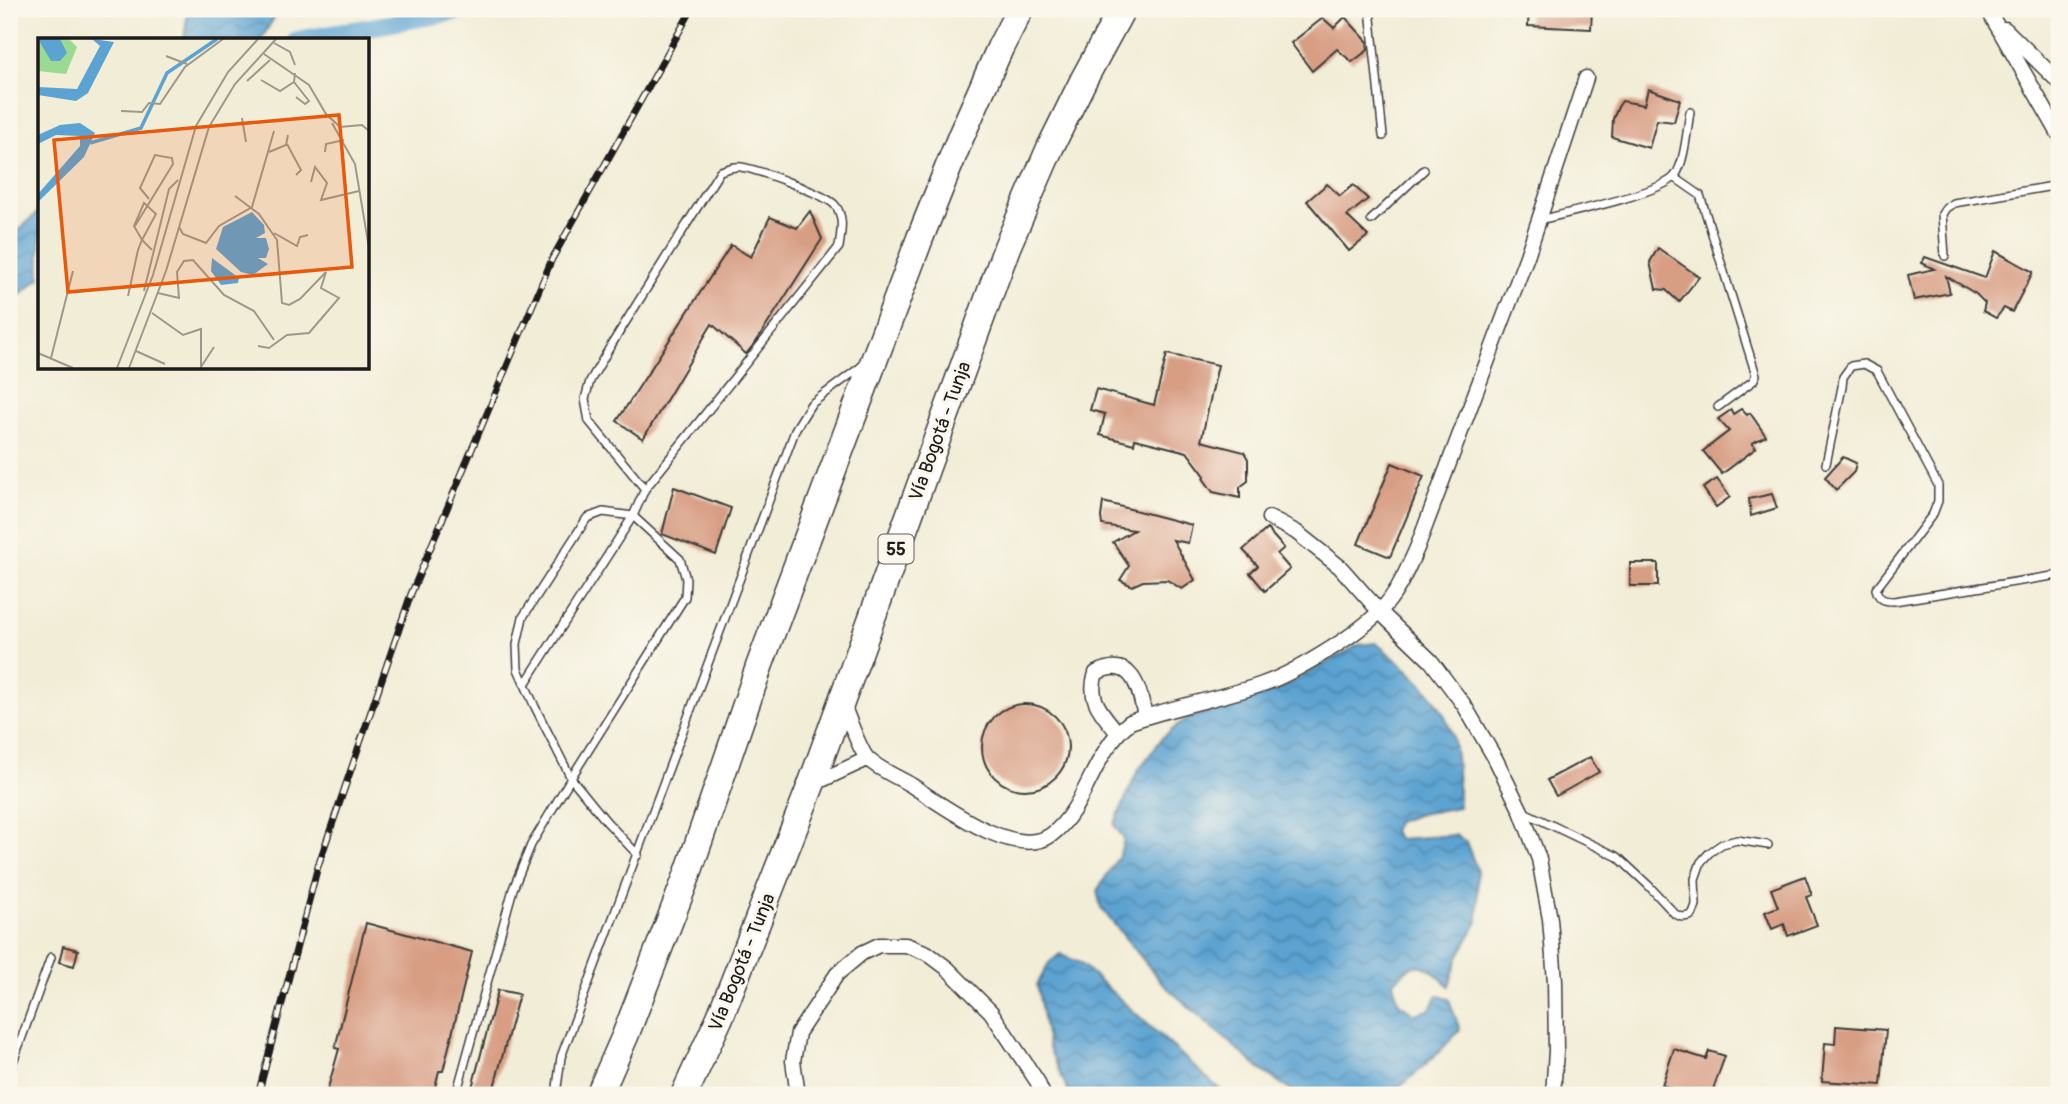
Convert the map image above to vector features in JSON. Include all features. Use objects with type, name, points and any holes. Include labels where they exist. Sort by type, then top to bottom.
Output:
[{"type":"highway","points":[[599,1095],[688,876],[760,664],[920,238],[961,136],[1020,9]]},
{"type":"highway","name":"Vía Bogotá - Tunja","points":[[684,1095],[720,1017],[811,785],[1007,247],[1050,148],[1122,9]]},
{"type":"street","points":[[1990,13],[2059,82]]},
{"type":"street","points":[[1990,13],[2059,134]]},
{"type":"street","points":[[841,699],[867,760],[983,830],[1029,842],[1048,838],[1062,826],[1106,747],[1117,732],[1130,722],[1261,685],[1315,657],[1380,612],[1401,583],[1417,548],[1527,256],[1586,78]]},
{"type":"street","points":[[1269,518],[1296,532],[1340,566],[1380,612],[1431,661],[1464,705],[1496,760],[1521,811],[1539,859],[1550,919],[1555,981],[1556,1051],[1553,1095]]},
{"type":"street","points":[[1117,732],[1093,697],[1092,685],[1096,673],[1108,667],[1121,667],[1129,673],[1138,686],[1145,716]]},
{"type":"street","points":[[811,785],[867,760]]},
{"type":"street","points":[[798,1095],[793,1061],[798,1033],[837,974],[862,953],[879,945],[906,945],[927,953],[947,968],[992,1012],[1037,1081],[1043,1095]]},
{"type":"lane","points":[[1370,9],[1383,136]]},
{"type":"lane","points":[[1539,220],[1651,190],[1674,177],[1680,163],[1690,112]]},
{"type":"lane","points":[[524,684],[633,516],[645,489],[839,247],[841,217],[834,204],[756,171],[738,167],[720,171],[610,346],[590,382],[585,399],[589,421],[645,489]]},
{"type":"lane","points":[[1371,220],[1424,170]]},
{"type":"lane","points":[[1674,177],[1700,195],[1756,375],[1753,381],[1718,407]]},
{"type":"lane","points":[[1945,256],[1942,214],[1945,208],[1954,203],[2059,185]]},
{"type":"lane","points":[[556,1095],[561,1057],[796,428],[811,404],[877,355]]},
{"type":"lane","points":[[1826,464],[1843,377],[1851,366],[1864,364],[1877,371],[1938,485],[1938,500],[1933,514],[1877,589],[1878,596],[1885,601],[1894,601],[2059,575]]},
{"type":"lane","points":[[456,1095],[513,889],[531,845],[571,778],[685,597],[685,579],[680,559],[633,516],[603,512],[587,518],[523,617],[517,643],[518,669],[571,778],[638,855]]},
{"type":"lane","points":[[1521,811],[1618,857],[1675,914],[1682,917],[1693,913],[1696,905],[1695,878],[1701,862],[1709,853],[1722,844],[1737,840],[1768,845]]},
{"type":"lane","points":[[9,1073],[51,957]]},
{"type":"water","points":[[188,9],[279,9],[262,38],[184,38]]},
{"type":"water","points":[[38,212],[38,280],[9,304],[9,240]]},
{"type":"water","points":[[1376,643],[1413,675],[1434,698],[1449,726],[1456,758],[1459,807],[1420,814],[1396,822],[1393,832],[1399,839],[1456,835],[1466,842],[1477,870],[1478,922],[1459,955],[1449,986],[1421,966],[1409,969],[1393,983],[1399,1003],[1415,1014],[1429,1010],[1438,995],[1449,999],[1460,1030],[1406,1082],[1385,1095],[1298,1095],[1261,1070],[1163,984],[1101,908],[1097,891],[1120,854],[1124,839],[1114,825],[1137,772],[1163,737],[1185,720],[1279,690],[1358,645]]},
{"type":"water","points":[[1060,954],[1080,963],[1226,1095],[1070,1095],[1048,1046],[1037,985],[1049,963]]},
{"type":"building","points":[[1529,9],[1592,9],[1591,29],[1528,26]]},
{"type":"building","points":[[1345,17],[1367,41],[1368,50],[1352,62],[1337,49],[1312,71],[1291,43],[1323,18],[1334,28]]},
{"type":"building","points":[[1648,89],[1680,100],[1674,122],[1657,120],[1649,148],[1612,137],[1613,119],[1622,101],[1644,105]]},
{"type":"building","points":[[1327,184],[1340,196],[1353,185],[1368,199],[1347,216],[1368,236],[1349,251],[1307,201]]},
{"type":"building","points":[[810,211],[822,239],[746,354],[712,324],[643,439],[617,421],[731,245],[751,257],[770,217],[797,228]]},
{"type":"building","points":[[1658,248],[1699,277],[1679,302],[1666,290],[1656,289],[1650,262]]},
{"type":"building","points":[[1995,251],[2033,272],[2012,312],[2004,308],[1996,318],[1983,311],[1985,303],[1976,294],[1946,276],[1950,293],[1914,300],[1908,275],[1934,269],[1922,263],[1925,257],[1985,278]]},
{"type":"building","points":[[1167,354],[1218,365],[1201,441],[1244,452],[1248,459],[1248,481],[1240,487],[1240,498],[1213,492],[1187,452],[1135,439],[1134,444],[1100,435],[1105,414],[1090,410],[1096,389],[1154,405]]},
{"type":"building","points":[[1741,409],[1747,415],[1750,413],[1766,436],[1752,443],[1756,448],[1722,474],[1703,451],[1729,431],[1718,419],[1731,410],[1733,414]]},
{"type":"building","points":[[1843,457],[1856,463],[1854,472],[1836,490],[1825,477]]},
{"type":"building","points":[[1392,463],[1424,476],[1390,557],[1358,544]]},
{"type":"building","points":[[1717,479],[1730,497],[1716,507],[1703,488]]},
{"type":"building","points":[[674,487],[731,508],[716,555],[662,534]]},
{"type":"building","points":[[1772,494],[1777,508],[1751,516],[1749,499]]},
{"type":"building","points":[[1103,502],[1192,525],[1188,543],[1173,540],[1195,580],[1182,589],[1167,580],[1143,581],[1132,586],[1120,580],[1129,566],[1113,542],[1134,530],[1102,525]]},
{"type":"building","points":[[1267,529],[1284,548],[1277,554],[1290,569],[1265,591],[1250,573],[1258,566],[1243,550]]},
{"type":"building","points":[[1630,563],[1658,563],[1658,586],[1630,586]]},
{"type":"building","points":[[1025,704],[1049,711],[1061,723],[1068,747],[1061,771],[1049,783],[1025,790],[1001,783],[989,771],[982,747],[989,723],[1001,711]]},
{"type":"building","points":[[1590,757],[1599,772],[1556,796],[1547,780]]},
{"type":"building","points":[[1805,876],[1812,895],[1806,897],[1817,925],[1788,936],[1784,924],[1772,929],[1765,912],[1778,907],[1771,889]]},
{"type":"building","points":[[366,923],[472,952],[443,1071],[439,1071],[433,1095],[326,1095],[339,1049],[335,1048]]},
{"type":"building","points":[[63,946],[78,950],[74,966],[59,962]]},
{"type":"building","points":[[498,990],[519,994],[492,1095],[470,1095]]},
{"type":"building","points":[[1836,1026],[1886,1030],[1881,1085],[1822,1081],[1825,1043],[1835,1044]]},
{"type":"building","points":[[1674,1049],[1706,1059],[1709,1051],[1725,1056],[1711,1095],[1692,1095],[1662,1085]]},
{"type":"waterway","points":[[308,38],[472,9]]},
{"type":"railway","points":[[258,1095],[318,866],[411,594],[552,259],[692,9]]}]
